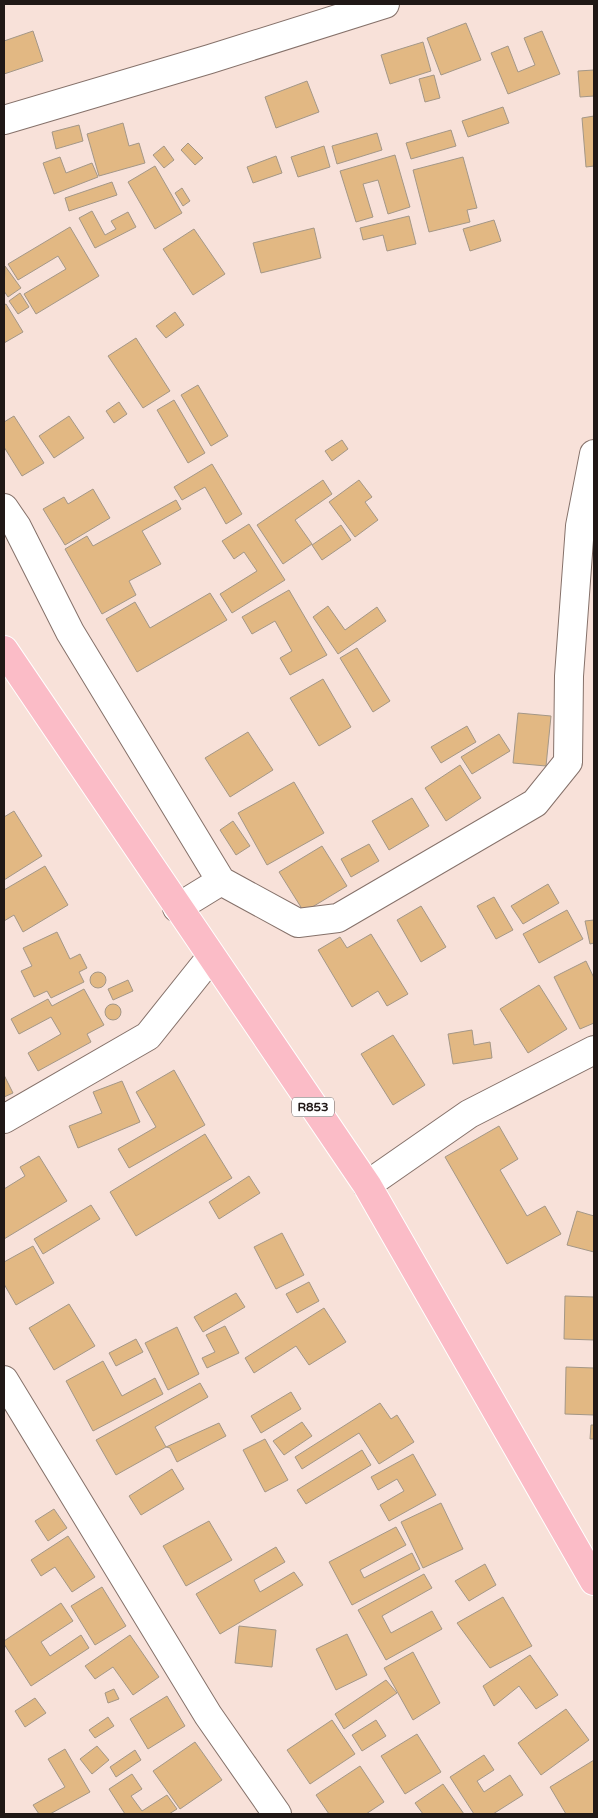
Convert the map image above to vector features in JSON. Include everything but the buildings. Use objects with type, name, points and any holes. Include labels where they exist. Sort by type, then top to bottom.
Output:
[{"type":"main road","name":"R853","points":[[4,650],[177,908],[367,1185],[586,1548],[594,1580]]},
{"type":"street","points":[[4,120],[210,59],[385,4]]},
{"type":"street","points":[[4,508],[17,527],[70,632],[221,881],[298,923],[338,918],[535,803],[568,762],[569,676],[580,526],[594,454]]},
{"type":"street","points":[[177,908],[221,881]]},
{"type":"street","points":[[4,1119],[148,1036],[211,957]]},
{"type":"street","points":[[367,1185],[469,1114],[594,1050]]},
{"type":"street","points":[[4,1380],[208,1715],[277,1814]]}]
